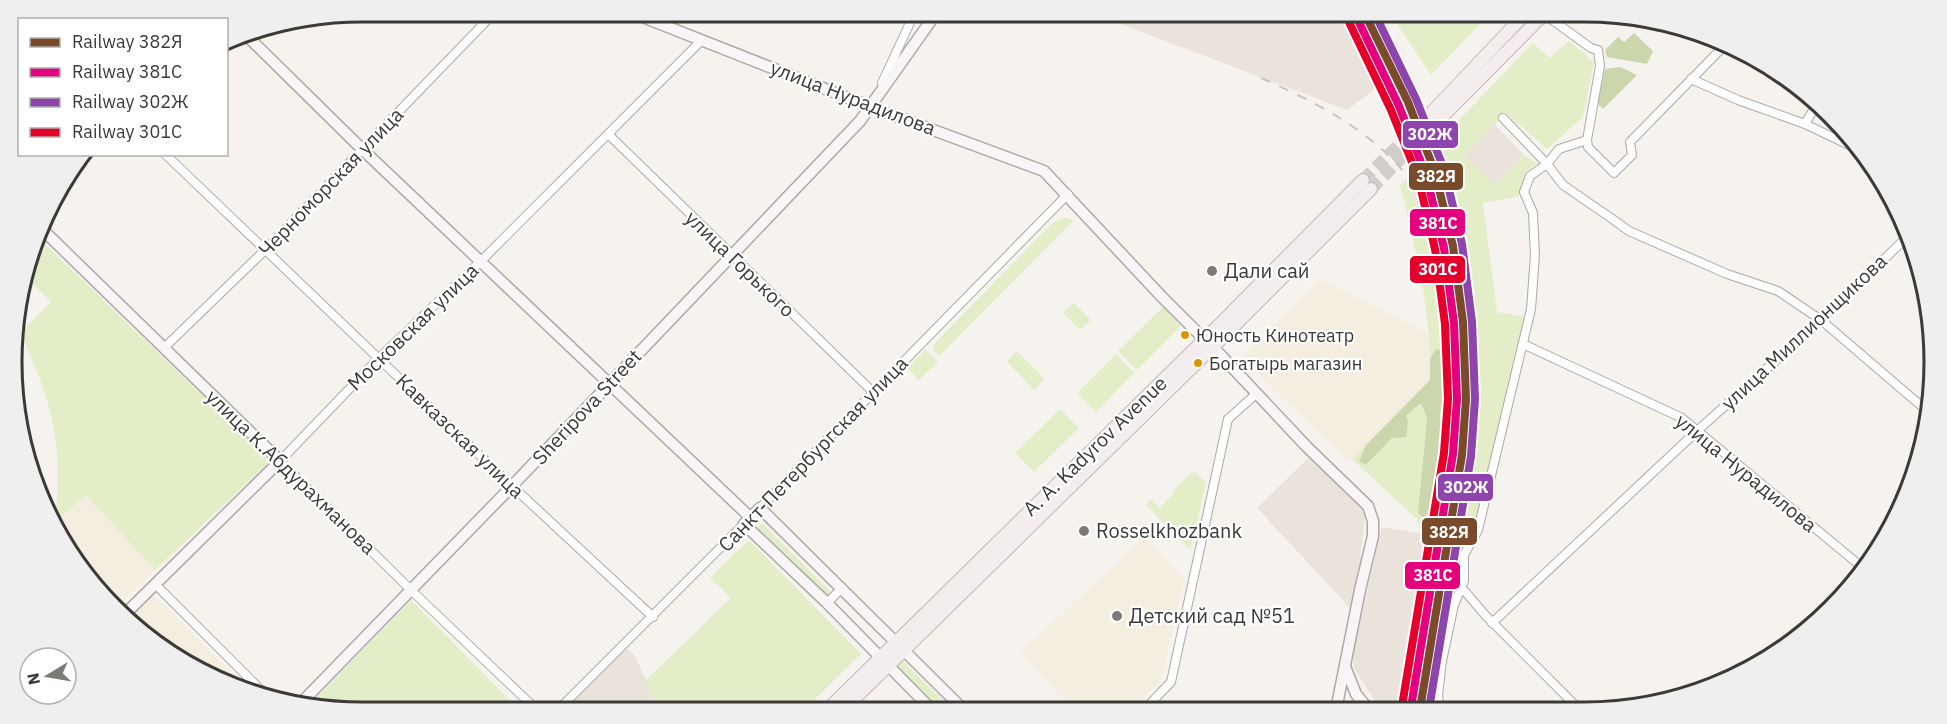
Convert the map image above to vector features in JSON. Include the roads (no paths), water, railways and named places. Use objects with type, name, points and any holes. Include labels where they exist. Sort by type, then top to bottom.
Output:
[{"type":"main road","points":[[1518,22],[1434,118],[1535,22]]},
{"type":"main road","name":"A. A. Kadyrov Avenue","points":[[836,702],[900,647],[1367,184]]},
{"type":"main road","name":"A. A. Kadyrov Avenue","points":[[850,702],[884,662]]},
{"type":"street","name":"Черноморская улица","points":[[164,348],[265,250],[485,22]]},
{"type":"street","name":"улица Нурадилова","points":[[656,22],[1044,171],[1068,194],[1161,296],[1209,343],[1306,447],[1368,506],[1373,521],[1373,536],[1338,702]]},
{"type":"street","points":[[871,106],[910,22]]},
{"type":"street","name":"Sheripova Street","points":[[307,697],[844,138],[871,106],[930,22]]},
{"type":"street","points":[[1557,22],[1591,48],[1598,50],[1600,66],[1587,140],[1588,147],[1614,173],[1632,155],[1630,142],[1720,50]]},
{"type":"street","name":"Московская улица","points":[[129,609],[280,461],[379,358],[481,261],[702,40]]},
{"type":"street","points":[[252,41],[363,150],[609,383],[924,702]]},
{"type":"street","points":[[1691,79],[1738,100],[1805,124],[1844,143]]},
{"type":"street","points":[[1805,124],[1813,111]]},
{"type":"street","points":[[1503,118],[1547,164],[1563,185],[1629,231],[1727,274],[1779,291],[1821,320],[1922,406]]},
{"type":"street","name":"улица Горького","points":[[608,134],[873,392]]},
{"type":"street","points":[[1439,702],[1442,661],[1454,605],[1462,588],[1464,555],[1478,530],[1531,309],[1535,255],[1533,213],[1524,192],[1530,176],[1547,164],[1559,149],[1587,140]]},
{"type":"street","name":"Кавказская улица","points":[[167,156],[512,486],[653,617]]},
{"type":"street","name":"Санкт-Петербургская улица","points":[[566,702],[653,617],[1068,194]]},
{"type":"street","name":"улица К.Абдурахманова","points":[[47,234],[529,702]]},
{"type":"street","name":"улица Миллионщикова","points":[[1492,623],[1697,430],[1821,320],[1902,241]]},
{"type":"street","name":"улица Нурадилова","points":[[1523,344],[1682,418],[1858,564]]},
{"type":"street","points":[[1152,702],[1171,682],[1228,419],[1256,394]]},
{"type":"street","points":[[760,508],[956,702]]},
{"type":"street","points":[[155,584],[254,684]]},
{"type":"street","points":[[827,603],[842,588]]},
{"type":"street","points":[[1462,588],[1492,623],[1572,702]]},
{"type":"street","points":[[1346,669],[1356,694],[1362,702]]},
{"type":"tunnel","points":[[1363,180],[1430,114]]},
{"type":"tunnel","points":[[1371,189],[1438,121]]},
{"type":"railway","points":[[1261,78],[1305,98],[1348,123],[1386,153],[1403,171],[1427,208],[1445,266],[1456,353],[1454,424],[1405,702]]},
{"type":"rail line","name":"301С","points":[[1349,22],[1391,110],[1418,177],[1435,249],[1445,324],[1448,399],[1444,453],[1403,702]]},
{"type":"rail line","name":"381С","points":[[1359,22],[1399,106],[1426,175],[1444,248],[1454,323],[1457,399],[1453,454],[1412,702]]},
{"type":"rail line","name":"382Я","points":[[1369,22],[1408,102],[1435,172],[1453,246],[1463,322],[1466,399],[1462,455],[1421,702]]},
{"type":"rail line","name":"302Ж","points":[[1379,22],[1416,99],[1444,169],[1462,244],[1472,322],[1475,399],[1471,456],[1430,702]]},
{"type":"place","name":"Дали сай","points":[[1212,271]]},
{"type":"place","name":"Юность Кинотеатр","points":[[1185,335]]},
{"type":"place","name":"Богатырь магазин","points":[[1198,363]]},
{"type":"place","name":"Rosselkhozbank","points":[[1084,531]]},
{"type":"place","name":"Детский сад №51","points":[[1117,616]]}]
